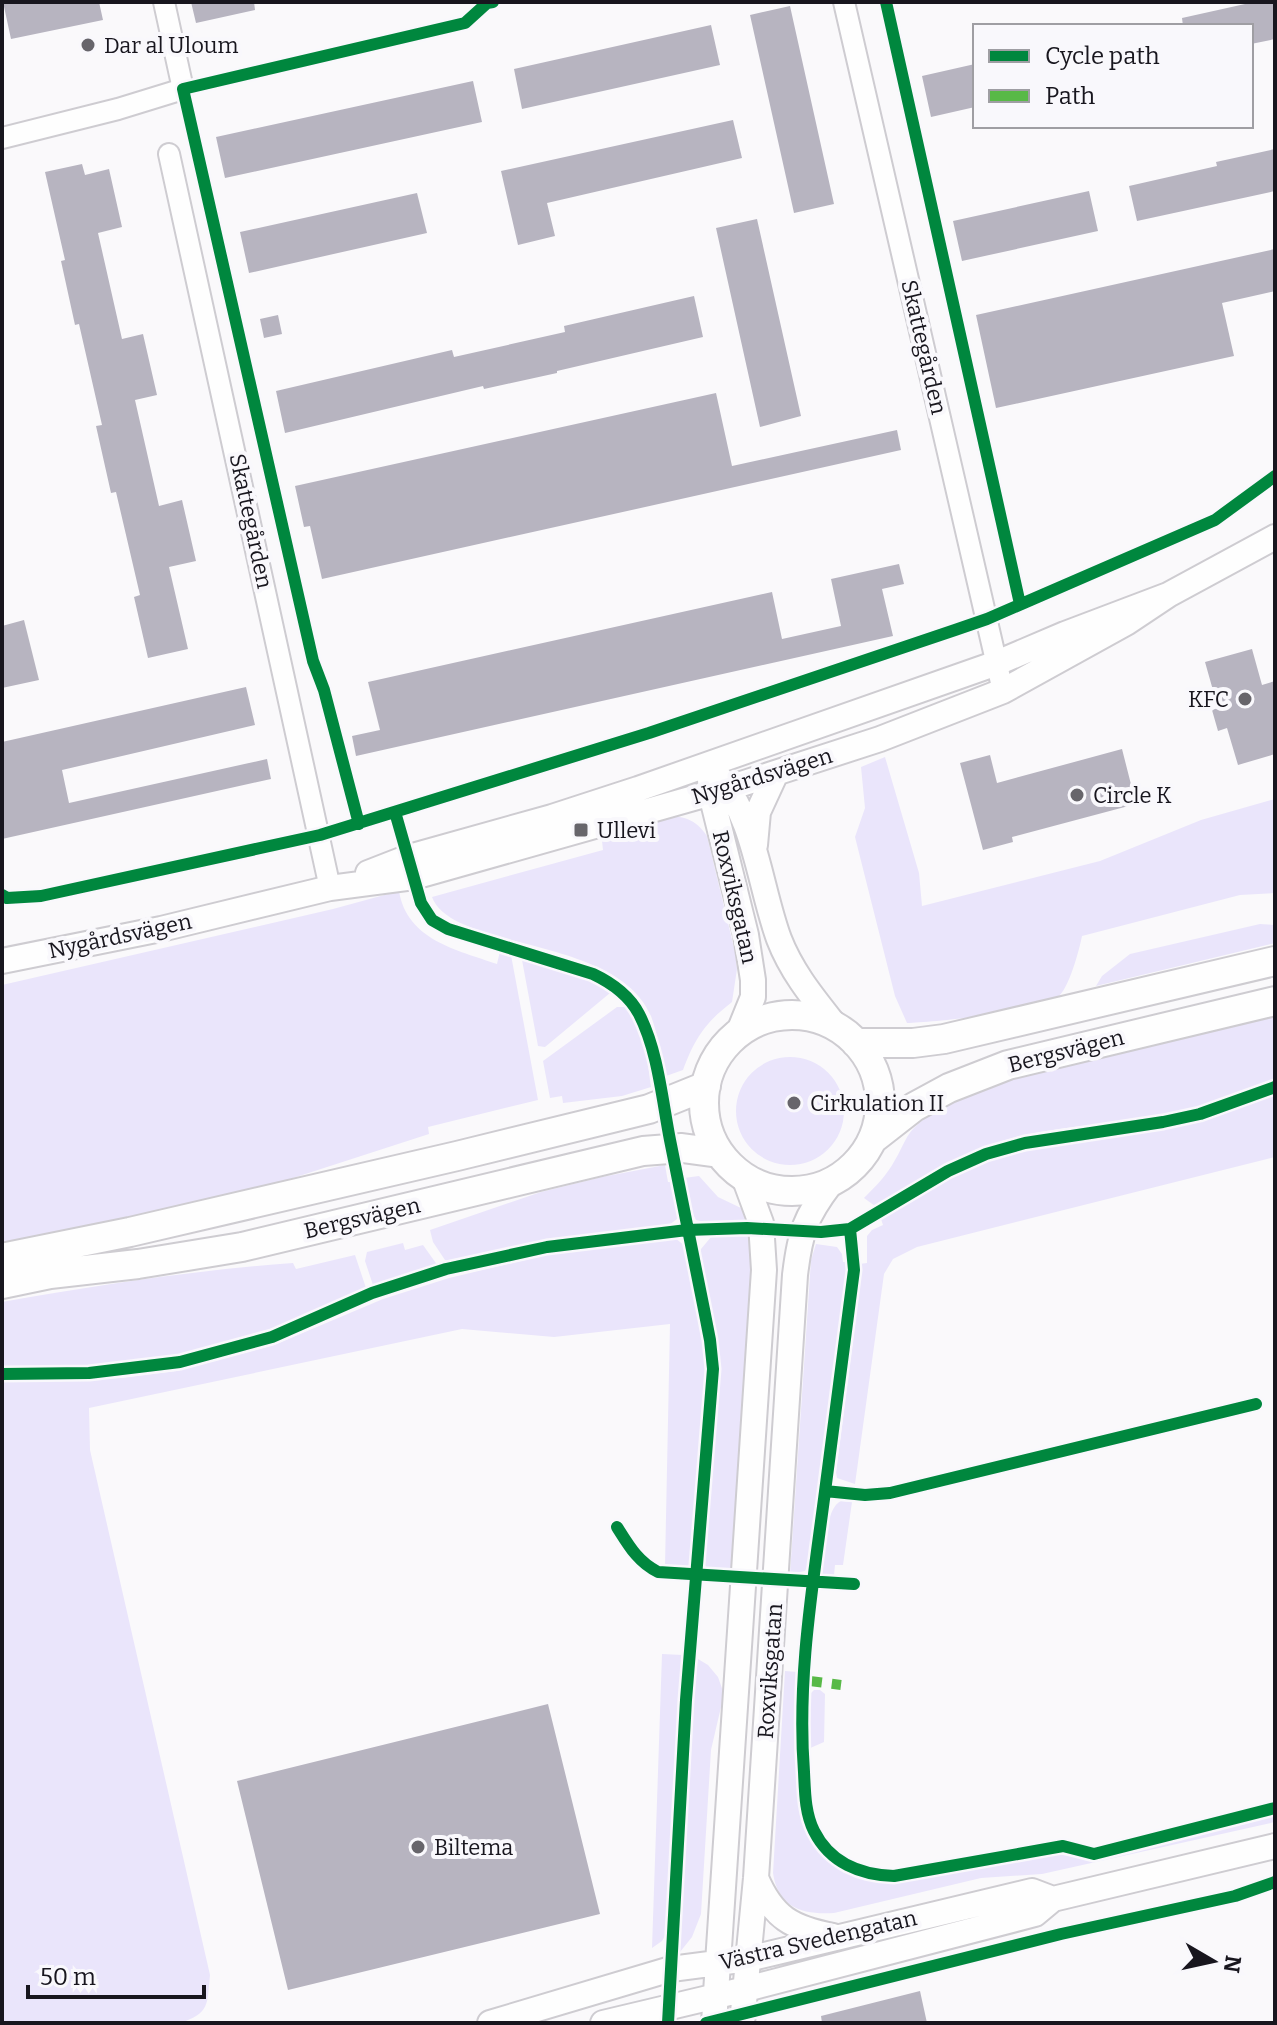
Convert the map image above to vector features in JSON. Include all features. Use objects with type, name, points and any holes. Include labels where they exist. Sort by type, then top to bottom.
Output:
[{"type":"main road","name":"Bergsvägen","points":[[847,1036],[913,1043],[944,1039],[1275,961]]},
{"type":"main road","name":"Bergsvägen","points":[[873,1139],[914,1107],[949,1088],[1008,1065],[1275,1001]]},
{"type":"main road","points":[[804,1016],[847,1036],[869,1060],[879,1089],[879,1120],[873,1139],[862,1157],[848,1172],[831,1183],[809,1190],[786,1191],[764,1187],[744,1177],[719,1153],[706,1121],[706,1086],[718,1057],[738,1034],[769,1018],[804,1016]]},
{"type":"main road","name":"Bergsvägen","points":[[2,1258],[130,1232],[457,1156],[649,1109],[706,1086]]},
{"type":"main road","name":"Bergsvägen","points":[[2,1284],[50,1274],[242,1247],[643,1151],[682,1148],[719,1153]]},
{"type":"street","points":[[2,138],[183,89],[164,2]]},
{"type":"street","name":"Skattegården","points":[[844,2],[1003,691]]},
{"type":"street","name":"Skattegården","points":[[169,154],[330,888]]},
{"type":"street","name":"Nygårdsvägen","points":[[2,961],[161,929],[330,888],[414,877],[720,791],[906,730],[1003,691],[1275,537]]},
{"type":"street","name":"Nygårdsvägen","points":[[330,888],[409,857],[552,817],[709,765],[997,663],[1168,595]]},
{"type":"street","name":"Roxviksgatan","points":[[709,765],[755,855],[780,940],[809,993],[847,1036]]},
{"type":"street","name":"Roxviksgatan","points":[[755,855],[758,812],[776,773]]},
{"type":"street","name":"Roxviksgatan","points":[[720,791],[753,980],[753,997],[738,1034]]},
{"type":"street","name":"Roxviksgatan","points":[[714,2023],[764,1270],[761,1223],[744,1177]]},
{"type":"street","name":"Roxviksgatan","points":[[742,2023],[756,1878],[795,1275],[804,1225],[811,1209],[831,1183]]},
{"type":"street","name":"Västra Svedengatan","points":[[603,2023],[1035,1914],[1053,1899],[1275,1846]]},
{"type":"street","points":[[756,1878],[764,1897],[787,1922],[804,1930],[839,1937]]},
{"type":"street","name":"Västra Svedengatan","points":[[490,2023],[671,1969],[748,1959],[1032,1891],[1053,1899]]},
{"type":"shaded area","points":[[885,757],[919,873],[922,906],[1100,861],[1201,820],[1275,799],[1275,893],[1240,895],[1082,936],[1067,983],[1060,995],[1050,1001],[988,1015],[907,1023],[895,996],[855,837],[865,808],[861,767]]},
{"type":"shaded area","points":[[662,816],[688,819],[707,836],[737,969],[732,1002],[702,1032],[683,1070],[666,1076],[651,1016],[633,990],[605,971],[572,957],[470,927],[446,914],[432,897],[603,850],[602,841],[630,825]]},
{"type":"shaded area","points":[[399,891],[412,921],[436,941],[497,964],[500,951],[511,955],[538,1100],[428,1127],[429,1134],[290,1179],[171,1208],[2,1243],[2,985]]},
{"type":"shaded area","points":[[1260,924],[1275,925],[1275,943],[1096,986],[1102,976],[1130,954]]},
{"type":"shaded area","points":[[522,960],[596,983],[610,993],[545,1047],[538,1046]]},
{"type":"shaded area","points":[[617,1007],[625,1007],[637,1024],[644,1044],[651,1087],[622,1096],[563,1103],[562,1096],[550,1098],[543,1061]]},
{"type":"shaded area","points":[[1275,1017],[1275,1079],[1221,1100],[1178,1112],[1004,1140],[947,1165],[875,1206],[864,1198],[888,1171],[914,1128],[959,1098],[1006,1081]]},
{"type":"shaded area","points":[[790,1057],[811,1061],[828,1073],[840,1090],[844,1111],[840,1132],[828,1149],[811,1161],[790,1165],[769,1161],[752,1149],[740,1132],[736,1111],[740,1090],[752,1073],[769,1061]]},
{"type":"shaded area","points":[[1275,1092],[1275,1157],[917,1247],[893,1259],[884,1274],[855,1484],[837,1478],[857,1309],[859,1264],[867,1263],[867,1236],[883,1225],[881,1219],[950,1178],[1005,1154],[1058,1141],[1178,1125],[1221,1113]]},
{"type":"shaded area","points":[[665,1165],[668,1182],[673,1182],[679,1210],[677,1219],[669,1225],[548,1240],[453,1262],[445,1260],[433,1242],[430,1230],[541,1192]]},
{"type":"shaded area","points":[[699,1176],[718,1197],[741,1208],[746,1222],[708,1223],[696,1220],[690,1208],[684,1178]]},
{"type":"shaded area","points":[[749,1234],[751,1275],[733,1563],[731,1568],[716,1571],[704,1564],[720,1365],[701,1270],[701,1249],[711,1237]]},
{"type":"shaded area","points":[[675,1238],[685,1246],[706,1354],[692,1568],[665,1566],[670,1324],[554,1337],[462,1329],[89,1408],[90,1450],[210,1975],[208,1994],[202,2011],[180,2023],[2,2023],[2,1381],[122,1378],[177,1371],[274,1345],[383,1299],[449,1278],[550,1254]]},
{"type":"shaded area","points":[[403,1243],[405,1250],[423,1245],[438,1266],[373,1285],[365,1261],[367,1252]]},
{"type":"shaded area","points":[[816,1244],[837,1247],[843,1262],[849,1262],[812,1556],[805,1571],[790,1574],[811,1260]]},
{"type":"shaded area","points":[[355,1255],[366,1288],[307,1315],[246,1337],[183,1354],[119,1365],[2,1367],[2,1302],[220,1270],[293,1263],[296,1269]]},
{"type":"shaded area","points":[[841,1501],[852,1502],[843,1565],[835,1565],[834,1575],[822,1576],[828,1523],[835,1506]]},
{"type":"shaded area","points":[[662,1654],[683,1655],[666,1934],[652,1948]]},
{"type":"shaded area","points":[[698,1659],[718,1677],[724,1694],[711,1750],[701,1914],[692,1937],[680,1952],[678,1937],[692,1692]]},
{"type":"shaded area","points":[[785,1671],[798,1672],[798,1776],[804,1822],[810,1836],[828,1858],[855,1875],[892,1881],[1055,1854],[1094,1859],[1275,1814],[1275,1822],[1042,1874],[981,1878],[834,1913],[802,1910],[786,1902],[773,1873]]},
{"type":"shaded area","points":[[814,1690],[825,1694],[824,1742],[808,1749],[808,1696]]},
{"type":"building","points":[[3,2],[99,2],[103,20],[11,39]]},
{"type":"building","points":[[191,2],[254,2],[255,10],[196,23]]},
{"type":"building","points":[[1254,2],[1275,2],[1275,39],[1253,44],[1253,24],[1183,24],[1182,18]]},
{"type":"building","points":[[790,6],[834,204],[794,213],[750,15]]},
{"type":"building","points":[[711,25],[720,65],[522,109],[514,69]]},
{"type":"building","points":[[973,64],[973,107],[931,117],[922,76]]},
{"type":"building","points":[[473,81],[482,122],[225,178],[216,137]]},
{"type":"building","points":[[733,120],[742,158],[547,203],[555,236],[518,245],[501,171]]},
{"type":"building","points":[[1275,149],[1275,191],[1137,221],[1129,186]]},
{"type":"building","points":[[82,164],[85,175],[109,169],[122,227],[98,233],[122,339],[143,334],[157,395],[135,400],[159,506],[182,500],[196,561],[169,567],[188,649],[148,658],[134,597],[140,595],[116,492],[111,493],[96,426],[102,425],[79,324],[75,325],[61,261],[65,260],[45,172]]},
{"type":"building","points":[[1089,191],[1098,231],[962,261],[953,221]]},
{"type":"building","points":[[417,193],[427,233],[249,273],[240,232]]},
{"type":"building","points":[[757,219],[801,416],[760,427],[716,228]]},
{"type":"building","points":[[1275,249],[1275,291],[1222,303],[1234,356],[996,408],[976,315]]},
{"type":"building","points":[[694,296],[703,337],[557,373],[484,389],[483,386],[285,433],[276,391],[452,350],[454,357],[565,332],[564,326]]},
{"type":"building","points":[[278,315],[282,334],[264,338],[260,319]]},
{"type":"building","points":[[716,393],[732,466],[897,430],[901,450],[322,579],[310,526],[304,527],[295,486]]},
{"type":"building","points":[[899,564],[904,584],[882,589],[893,636],[356,756],[352,736],[380,730],[368,682],[772,592],[782,639],[841,626],[831,579]]},
{"type":"building","points":[[24,620],[39,680],[2,688],[2,626]]},
{"type":"building","name":"KFC","points":[[1252,649],[1262,685],[1275,681],[1275,754],[1238,765],[1227,728],[1218,731],[1212,710],[1218,708],[1205,662]]},
{"type":"building","points":[[246,687],[255,725],[62,770],[69,803],[267,759],[271,779],[2,839],[2,742]]},
{"type":"building","name":"Circle K","points":[[1122,749],[1136,804],[1012,837],[1013,842],[983,850],[960,763],[990,755],[997,783]]},
{"type":"building","name":"Biltema","points":[[548,1704],[600,1914],[288,1990],[237,1781]]},
{"type":"building","points":[[920,1991],[927,2023],[822,2023],[821,2016]]},
{"type":"marked path","points":[[802,1680],[841,1685]]},
{"type":"cycle path","points":[[359,824],[324,690],[313,661],[183,89],[465,23],[487,3],[493,2]]},
{"type":"cycle path","points":[[886,2],[1020,604]]},
{"type":"cycle path","points":[[2,895],[7,898],[41,896],[320,835],[649,733],[987,619],[1215,520],[1275,476]]},
{"type":"cycle path","points":[[395,812],[421,903],[432,920],[448,929],[607,981],[635,1007],[655,1059],[713,1369],[686,1700],[668,2023]]},
{"type":"cycle path","points":[[2,1374],[89,1373],[180,1362],[272,1337],[372,1293],[446,1269],[547,1247],[687,1230],[747,1228],[821,1232],[850,1229],[948,1171],[986,1154],[1025,1143],[1200,1114],[1275,1087]]},
{"type":"cycle path","points":[[850,1229],[854,1270],[811,1601],[802,1703],[807,1810],[821,1842],[838,1859],[858,1870],[894,1876],[1063,1846],[1094,1854],[1275,1808]]},
{"type":"cycle path","points":[[825,1491],[865,1495],[890,1493],[1256,1404]]},
{"type":"cycle path","points":[[617,1527],[639,1558],[658,1572],[854,1584]]},
{"type":"cycle path","points":[[706,2023],[1061,1934],[1235,1896],[1275,1882]]},
{"type":"place","name":"Dar al Uloum","points":[[88,45]]},
{"type":"place","name":"KFC","points":[[1245,699]]},
{"type":"place","name":"Circle K","points":[[1077,795]]},
{"type":"place","name":"Ullevi","points":[[581,830]]},
{"type":"place","name":"Cirkulation II","points":[[794,1103]]},
{"type":"place","name":"Biltema","points":[[418,1847]]}]
